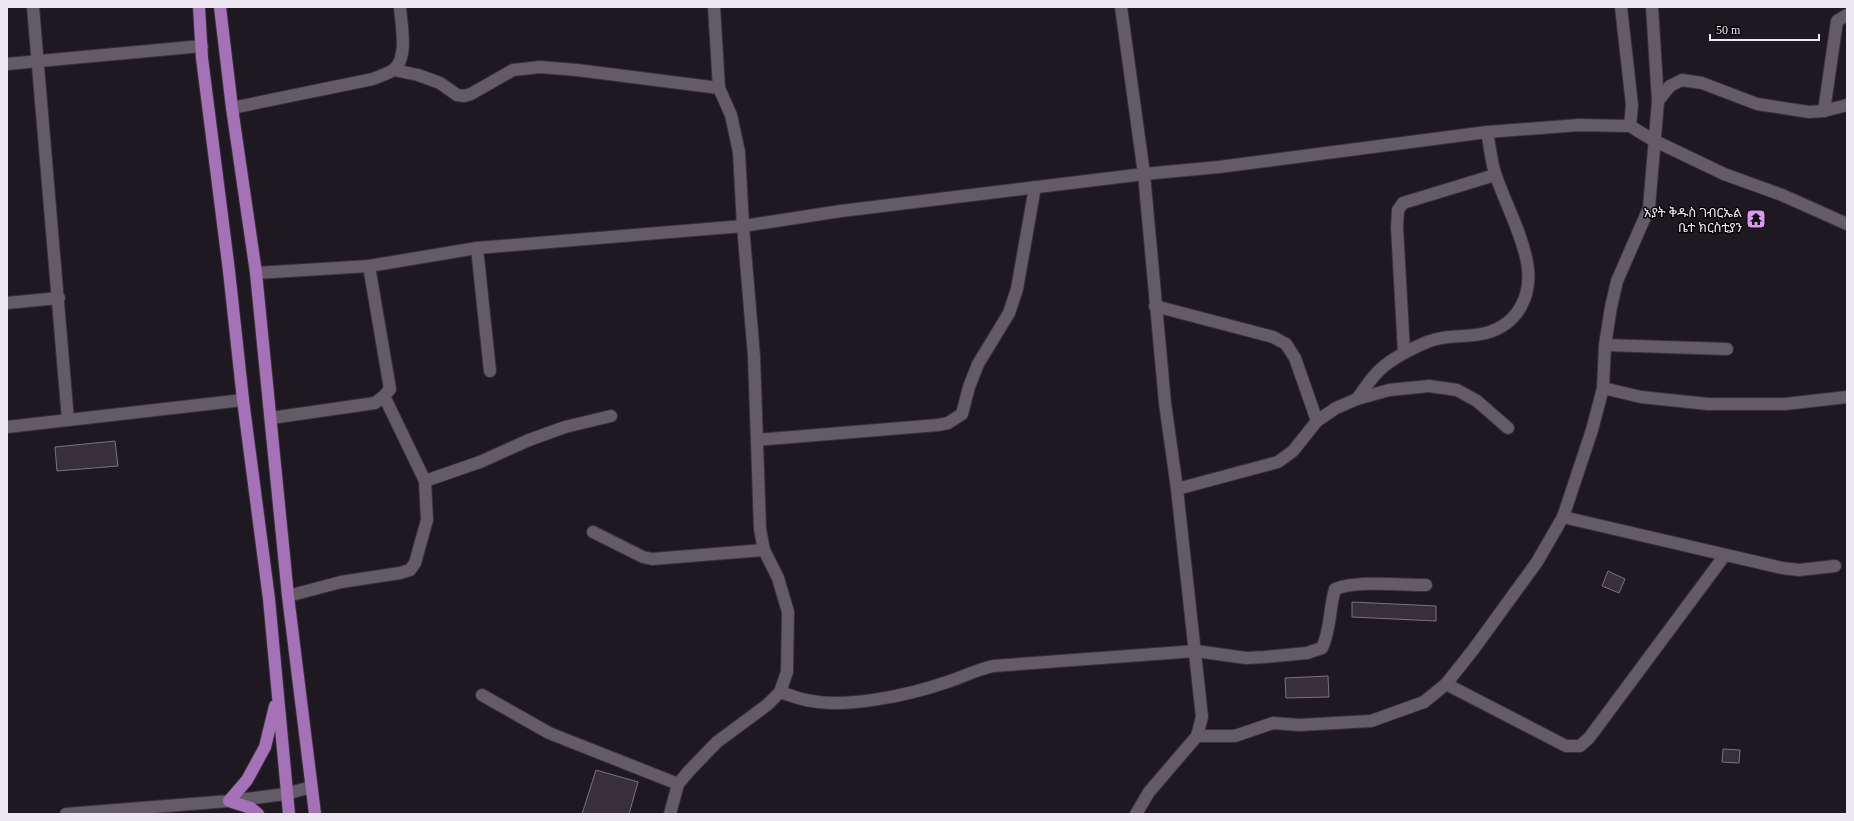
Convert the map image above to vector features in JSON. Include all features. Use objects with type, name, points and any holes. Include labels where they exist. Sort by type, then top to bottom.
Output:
[{"type":"main road","points":[[199,7],[202,58],[229,271],[243,400],[269,599],[289,814]]},
{"type":"main road","points":[[220,7],[232,108],[256,274],[288,596],[315,814]]},
{"type":"main road","points":[[202,46],[224,44]]},
{"type":"main road","points":[[258,814],[251,808],[229,801],[247,780],[264,747],[278,697]]},
{"type":"street","points":[[33,7],[59,298],[68,420]]},
{"type":"street","points":[[232,108],[373,79],[394,70],[403,53],[400,7]]},
{"type":"street","points":[[670,814],[678,784],[717,742],[766,705],[780,692],[787,672],[788,612],[778,578],[764,550],[760,529],[754,356],[743,226],[739,152],[731,115],[719,88],[714,7]]},
{"type":"street","points":[[1121,7],[1144,174],[1154,306],[1196,651],[1202,717],[1197,736],[1149,792],[1136,814]]},
{"type":"street","points":[[1621,7],[1632,105],[1630,126]]},
{"type":"street","points":[[1197,736],[1235,736],[1273,724],[1299,725],[1371,721],[1424,702],[1446,684],[1473,650],[1537,562],[1563,518],[1592,430],[1603,388],[1605,345],[1617,281],[1649,208],[1653,140],[1658,101],[1652,7]]},
{"type":"street","points":[[1824,111],[1837,21],[1847,15]]},
{"type":"street","points":[[7,64],[202,46]]},
{"type":"street","points":[[394,70],[418,75],[464,96],[471,94],[513,70],[540,67],[577,70],[719,88]]},
{"type":"street","points":[[1658,101],[1670,86],[1682,80],[1702,83],[1757,104],[1808,112],[1824,111],[1847,105]]},
{"type":"street","points":[[256,274],[369,266],[477,248],[743,226],[842,211],[1144,174],[1219,167],[1487,132],[1579,125],[1630,126],[1653,140],[1724,174],[1782,195],[1847,224]]},
{"type":"street","points":[[1357,399],[1382,368],[1404,352],[1447,336],[1486,333],[1510,323],[1521,308],[1528,286],[1527,263],[1516,223],[1495,175],[1487,132]]},
{"type":"street","points":[[1404,352],[1397,227],[1398,210],[1404,203],[1495,175]]},
{"type":"street","points":[[757,440],[938,425],[948,423],[962,414],[969,386],[978,364],[1009,313],[1017,289],[1035,187]]},
{"type":"street","points":[[477,248],[490,371]]},
{"type":"street","points":[[271,418],[375,403],[384,396],[390,388],[369,266]]},
{"type":"street","points":[[7,303],[59,298]]},
{"type":"street","points":[[1154,306],[1273,337],[1286,344],[1295,358],[1317,421]]},
{"type":"street","points":[[1605,345],[1727,349]]},
{"type":"street","points":[[1177,489],[1278,462],[1293,451],[1317,421],[1336,408],[1357,399],[1389,390],[1429,386],[1457,390],[1477,401],[1508,428]]},
{"type":"street","points":[[1603,388],[1641,398],[1708,404],[1785,404],[1847,398]]},
{"type":"street","points":[[288,596],[341,582],[410,570],[415,563],[427,520],[425,481],[384,396]]},
{"type":"street","points":[[7,428],[243,400]]},
{"type":"street","points":[[425,481],[480,462],[529,440],[565,427],[611,416]]},
{"type":"street","points":[[1563,518],[1782,568],[1799,570],[1835,566]]},
{"type":"street","points":[[593,532],[643,557],[652,559],[764,550]]},
{"type":"street","points":[[1446,684],[1566,746],[1580,746],[1589,738],[1725,555]]},
{"type":"street","points":[[780,692],[811,701],[846,704],[911,692],[945,683],[977,670],[993,666],[1196,651],[1246,658],[1307,653],[1322,648],[1326,638],[1332,598],[1335,589],[1342,586],[1364,585],[1426,585]]},
{"type":"street","points":[[482,695],[549,733],[678,784]]},
{"type":"street","points":[[66,814],[229,801],[286,794],[311,787]]},
{"type":"building","points":[[115,441],[118,466],[57,471],[55,447]]},
{"type":"building","points":[[1608,571],[1625,579],[1619,593],[1602,586]]},
{"type":"building","points":[[1352,602],[1436,606],[1436,621],[1352,617]]},
{"type":"building","points":[[1328,676],[1329,697],[1286,698],[1285,678]]},
{"type":"building","points":[[1723,749],[1740,750],[1739,763],[1722,762]]},
{"type":"building","points":[[596,770],[638,782],[629,814],[582,814]]},
{"type":"place","name":"አያት ቅዱስ ገብርኤል ቤተ ክርስቲያን","points":[[1756,219]]}]
